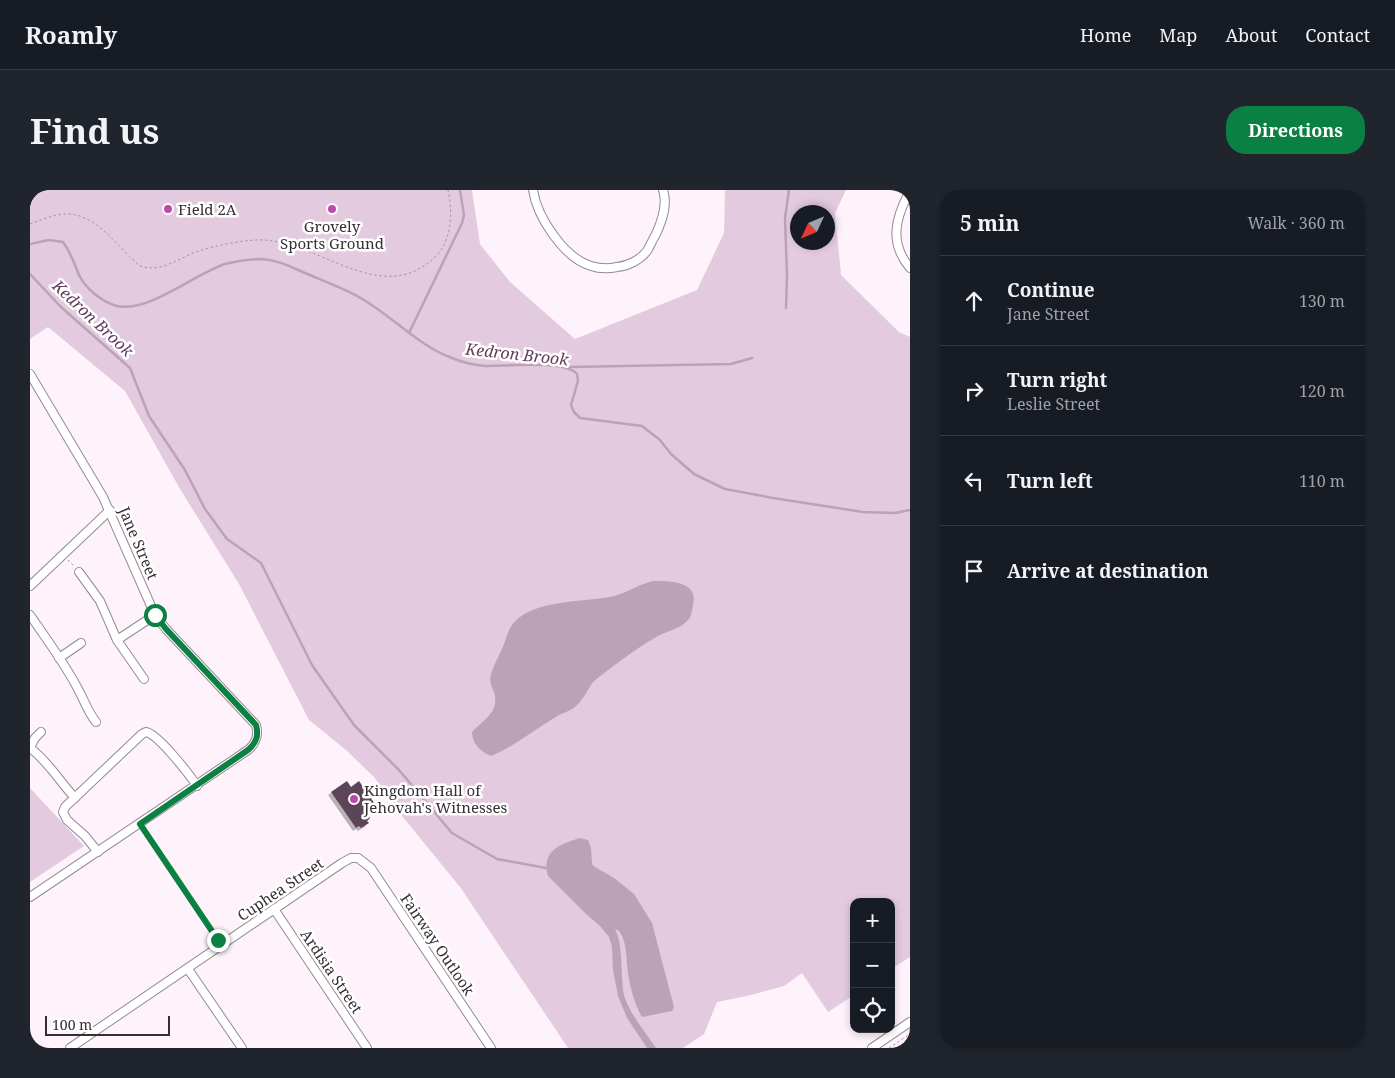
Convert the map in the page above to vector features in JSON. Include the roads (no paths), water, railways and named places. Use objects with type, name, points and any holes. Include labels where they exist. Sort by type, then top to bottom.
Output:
[{"type":"street","points":[[533,190],[534,200],[549,230],[574,258],[589,266],[604,269],[627,266],[646,252],[663,220],[665,195],[663,190]]},
{"type":"street","points":[[910,191],[896,224],[899,253],[910,268]]},
{"type":"street","name":"Jane Street","points":[[30,374],[110,510],[155,615],[256,725],[258,733],[253,745],[197,786]]},
{"type":"street","points":[[30,586],[110,510]]},
{"type":"street","points":[[79,572],[100,601],[118,640],[144,679]]},
{"type":"street","points":[[30,615],[80,692],[88,711],[96,722]]},
{"type":"street","points":[[118,640],[155,615]]},
{"type":"street","points":[[59,658],[81,644]]},
{"type":"street","points":[[41,732],[34,738],[30,747],[75,798]]},
{"type":"street","points":[[30,897],[98,852],[197,786],[154,735],[146,732],[142,734],[65,807],[64,816],[85,836],[98,852]]},
{"type":"street","name":"Cuphea Street","points":[[70,1048],[342,863],[351,858],[358,858]]},
{"type":"street","name":"Fairway Outlook","points":[[358,858],[371,868],[491,1048]]},
{"type":"street","name":"Ardisia Street","points":[[274,909],[367,1048]]},
{"type":"street","points":[[188,969],[242,1048]]},
{"type":"street","points":[[872,1048],[910,1022]]},
{"type":"waterway","points":[[409,333],[462,223],[464,215],[460,190]]},
{"type":"waterway","points":[[786,308],[785,218],[789,190]]},
{"type":"waterway","name":"Kedron Brook","points":[[30,244],[49,240],[63,242],[79,275],[90,290],[111,304],[130,307],[157,298],[225,264],[257,259],[279,262],[357,296],[431,348],[456,359],[485,366],[548,365],[570,370],[577,374],[578,381],[571,405],[574,412],[580,418],[642,426],[660,440],[671,454],[694,474],[725,489],[863,512],[895,513],[910,510]]},
{"type":"waterway","name":"Kedron Brook","points":[[30,274],[61,307],[130,368],[149,416],[185,470],[205,509],[227,539],[261,563],[312,665],[354,725],[399,770],[452,833],[497,859],[546,868]]},
{"type":"waterway","points":[[569,367],[731,364],[752,358]]},
{"type":"place","name":"Field 2A","points":[[168,209]]},
{"type":"place","name":"Grovely Sports Ground","points":[[332,209]]},
{"type":"place","name":"Kingdom Hall of Jehovah's Witnesses","points":[[354,799]]}]
